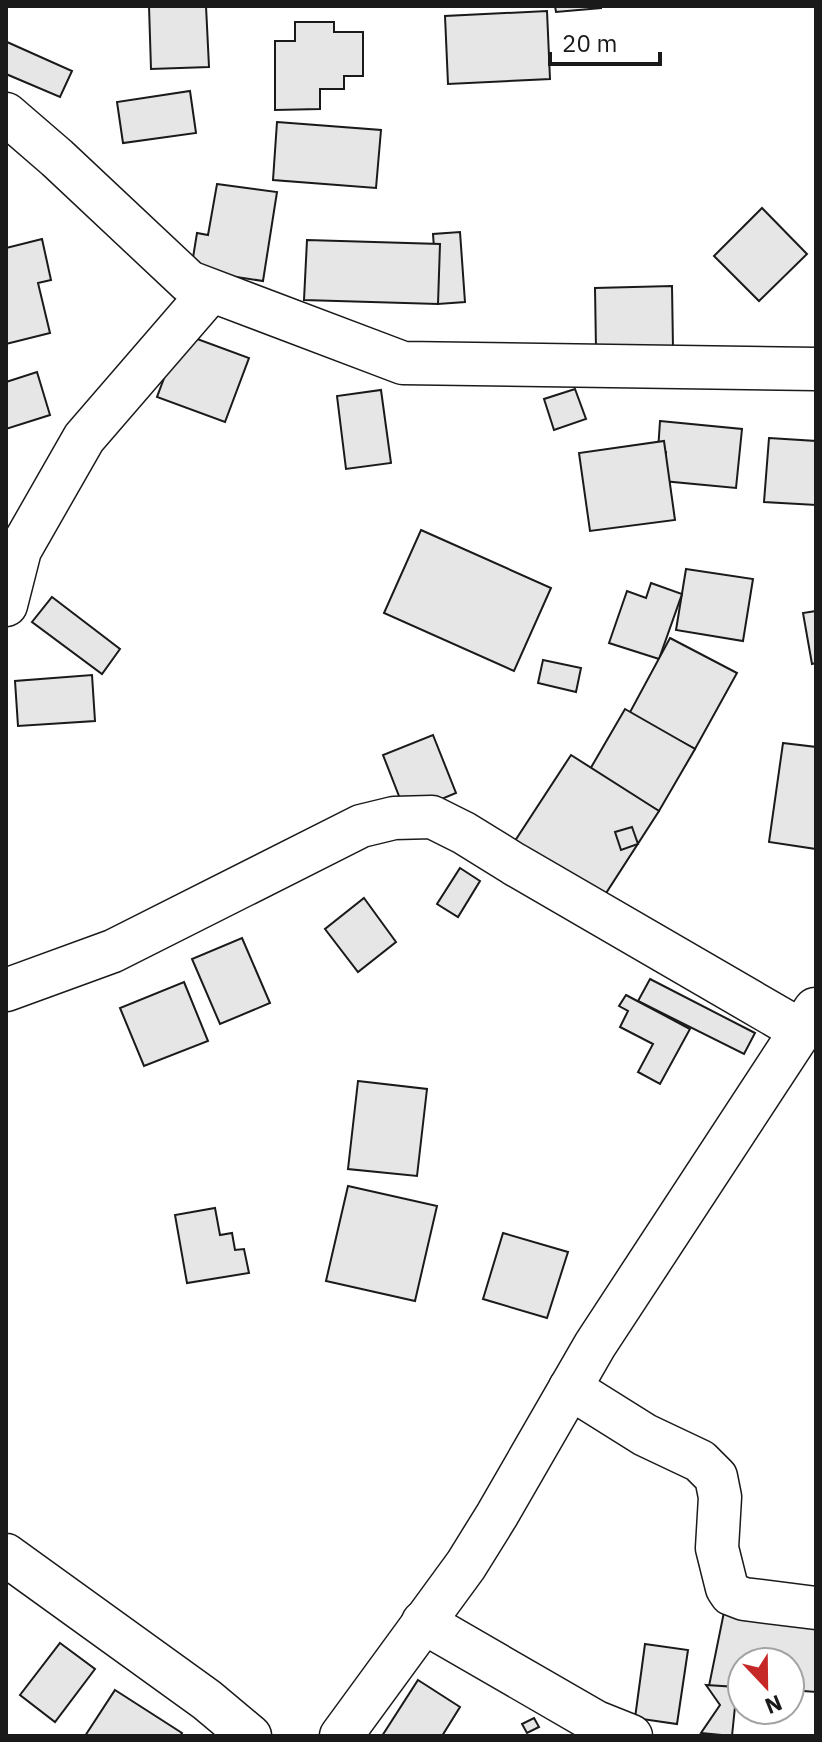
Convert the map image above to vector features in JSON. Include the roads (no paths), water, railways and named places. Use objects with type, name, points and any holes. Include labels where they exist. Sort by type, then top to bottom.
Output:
[{"type":"street","points":[[6,114],[189,282],[403,363],[816,369]]},
{"type":"street","points":[[6,605],[20,550],[84,438],[211,291]]},
{"type":"street","points":[[6,990],[113,951],[361,826],[394,818],[432,817],[808,1019],[604,1331],[466,1565],[341,1736]]},
{"type":"street","points":[[570,1388],[645,1435],[700,1461],[716,1477],[720,1497],[717,1548],[731,1594],[744,1599],[816,1608]]},
{"type":"street","points":[[6,1555],[207,1700],[250,1736]]},
{"type":"street","points":[[423,1622],[596,1722],[631,1736]]}]
